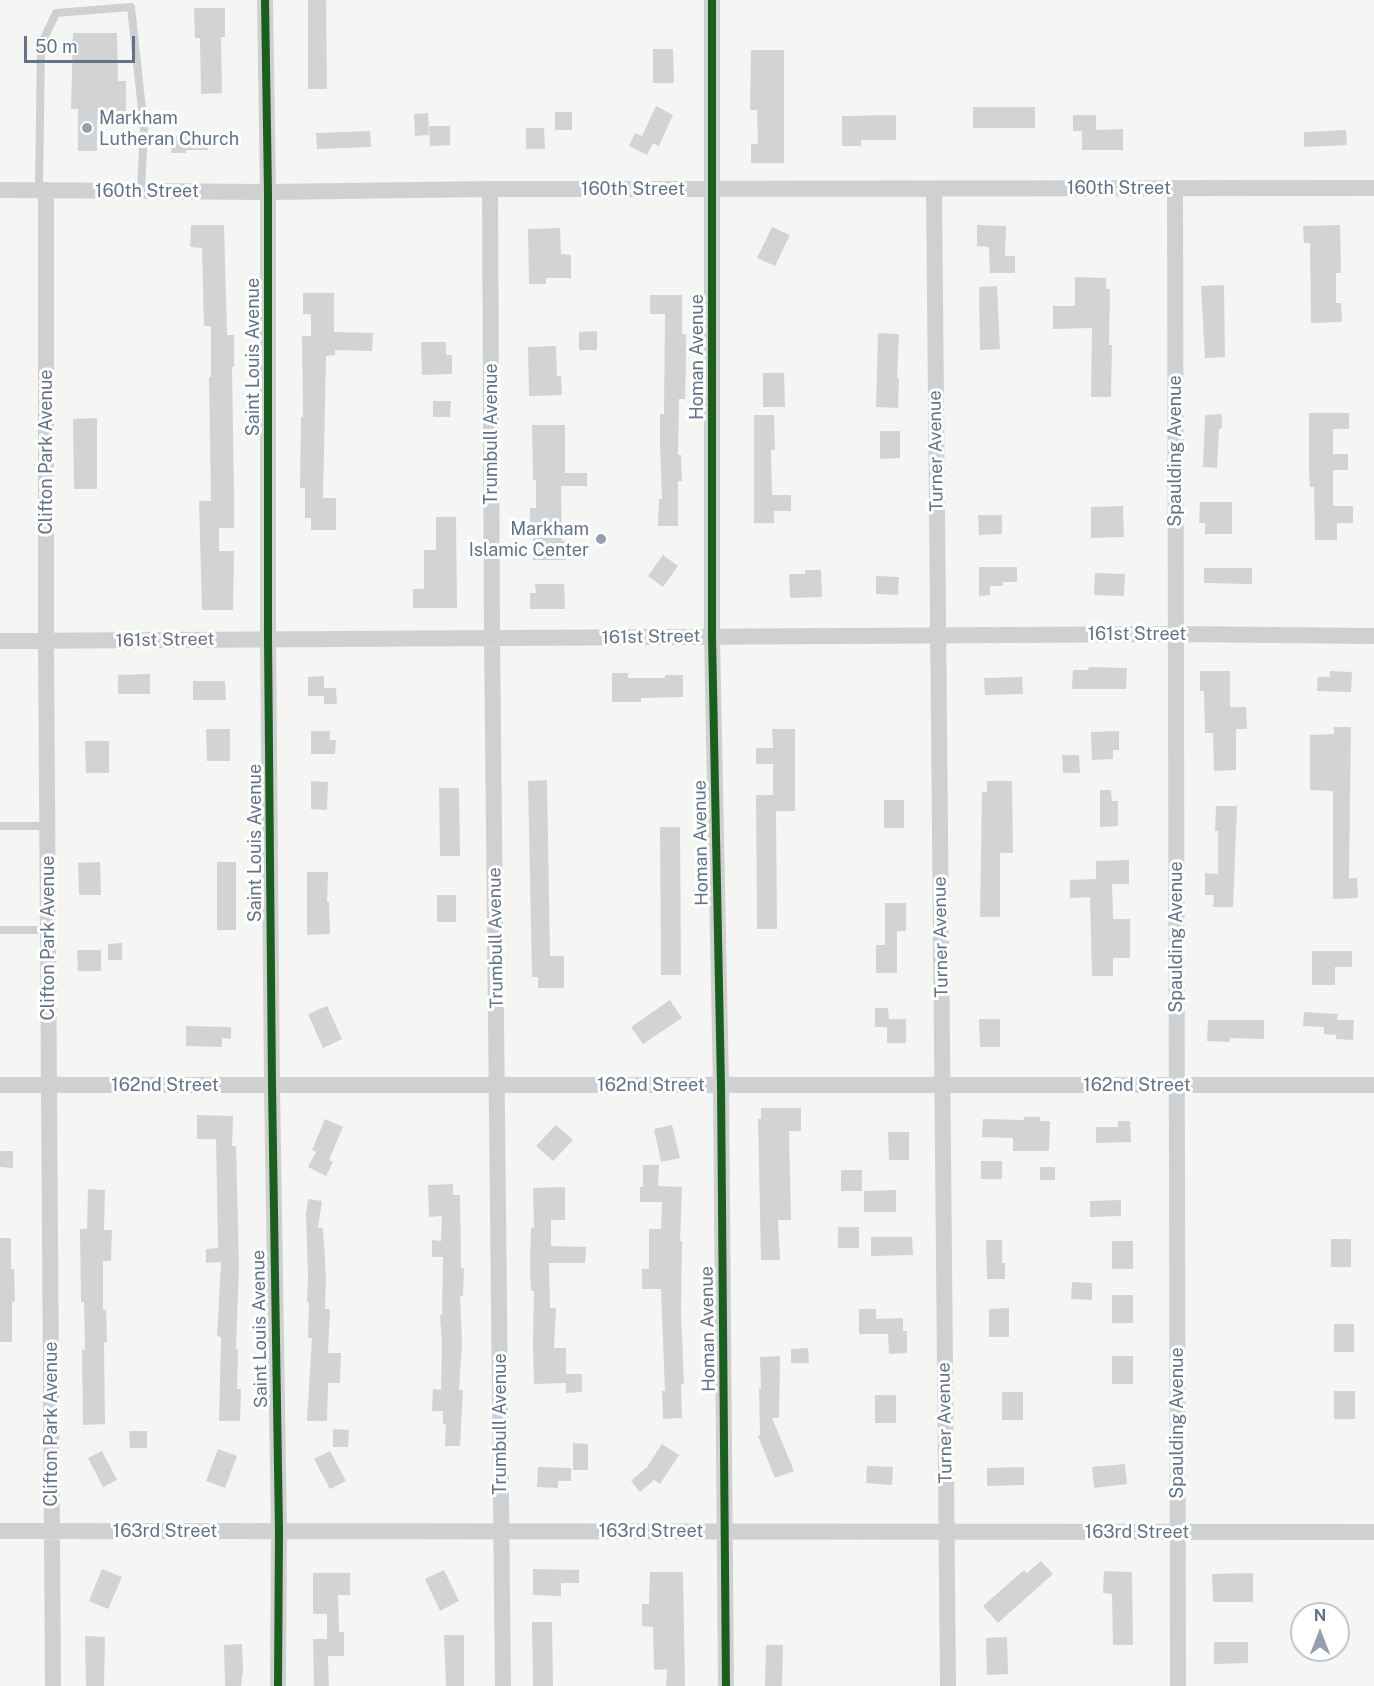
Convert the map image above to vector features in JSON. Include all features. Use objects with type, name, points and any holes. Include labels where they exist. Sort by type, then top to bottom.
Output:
[{"type":"street","name":"Saint Louis Avenue","points":[[265,0],[272,1085],[279,1532],[278,1686]]},
{"type":"street","name":"Homan Avenue","points":[[712,0],[712,637],[721,1085],[726,1686]]},
{"type":"street","name":"Spaulding Avenue","points":[[1174,188],[1178,1686]]},
{"type":"street","name":"160th Street","points":[[0,190],[268,192],[490,189],[1374,188]]},
{"type":"street","name":"Trumbull Avenue","points":[[490,189],[492,639],[503,1686]]},
{"type":"street","name":"Turner Avenue","points":[[934,189],[948,1686]]},
{"type":"street","name":"Clifton Park Avenue","points":[[42,190],[53,1686]]},
{"type":"street","name":"161st Street","points":[[0,641],[1176,634],[1374,636]]},
{"type":"street","name":"162nd Street","points":[[0,1085],[1374,1085]]},
{"type":"street","name":"163rd Street","points":[[0,1531],[1374,1532]]},
{"type":"lane","points":[[42,190],[41,45],[56,13],[131,7],[144,128],[141,191]]},
{"type":"lane","points":[[0,826],[47,826]]},
{"type":"lane","points":[[0,930],[48,930]]},
{"type":"building","points":[[308,0],[326,0],[327,89],[308,89]]},
{"type":"building","points":[[194,8],[225,8],[225,37],[221,37],[222,93],[201,94],[200,38],[195,38]]},
{"type":"building","points":[[73,33],[117,33],[118,81],[126,81],[126,120],[97,120],[97,151],[78,151],[78,109],[71,109]]},
{"type":"building","points":[[653,49],[673,49],[674,83],[653,83]]},
{"type":"building","points":[[751,50],[784,50],[784,163],[751,163],[751,144],[758,144],[757,110],[750,110]]},
{"type":"building","points":[[656,106],[673,115],[659,146],[653,143],[647,155],[629,146],[635,133],[642,136]]},
{"type":"building","points":[[973,107],[1035,107],[1035,128],[973,128]]},
{"type":"building","points":[[555,112],[572,112],[572,130],[555,130]]},
{"type":"building","points":[[428,113],[429,135],[415,136],[414,114]]},
{"type":"building","points":[[896,115],[896,140],[861,140],[861,146],[842,146],[842,116]]},
{"type":"building","points":[[1073,115],[1096,115],[1096,130],[1123,129],[1123,150],[1082,150],[1082,131],[1073,131]]},
{"type":"building","points":[[429,126],[450,126],[450,145],[430,146]]},
{"type":"building","points":[[526,128],[544,128],[545,149],[526,149]]},
{"type":"building","points":[[184,129],[198,130],[197,135],[208,135],[208,150],[171,153],[172,136],[184,136]]},
{"type":"building","points":[[1346,130],[1347,145],[1304,147],[1304,132]]},
{"type":"building","points":[[370,131],[371,147],[317,149],[316,133]]},
{"type":"building","points":[[191,225],[224,225],[227,335],[234,335],[234,367],[232,367],[234,528],[219,528],[219,551],[234,551],[233,610],[202,610],[199,501],[211,501],[209,377],[211,377],[211,326],[204,326],[202,248],[190,247]]},
{"type":"building","points":[[977,225],[1006,226],[1005,256],[1015,256],[1015,273],[990,273],[989,247],[977,246]]},
{"type":"building","points":[[1340,225],[1341,273],[1336,273],[1336,303],[1341,303],[1342,322],[1311,323],[1310,243],[1304,243],[1303,226]]},
{"type":"building","points":[[772,227],[790,235],[775,266],[757,258]]},
{"type":"building","points":[[560,228],[561,254],[571,255],[571,278],[546,278],[546,284],[529,284],[528,229]]},
{"type":"building","points":[[1075,277],[1106,278],[1106,289],[1110,289],[1111,397],[1091,397],[1092,328],[1053,329],[1053,306],[1075,306]]},
{"type":"building","points":[[1224,285],[1225,357],[1205,358],[1201,286]]},
{"type":"building","points":[[997,286],[1000,349],[980,350],[979,287]]},
{"type":"building","points":[[303,293],[334,293],[334,332],[373,333],[372,351],[335,350],[335,355],[326,356],[323,498],[336,498],[336,530],[311,530],[311,518],[305,518],[305,488],[300,488],[301,417],[303,417],[302,336],[311,336],[311,314],[303,314]]},
{"type":"building","points":[[650,295],[682,295],[682,334],[686,334],[686,364],[685,399],[679,399],[678,455],[681,455],[682,481],[678,481],[678,526],[658,526],[659,499],[662,499],[660,414],[664,414],[665,314],[650,314]]},
{"type":"building","points":[[597,331],[597,350],[579,350],[579,332]]},
{"type":"building","points":[[878,333],[899,334],[898,408],[876,407]]},
{"type":"building","points":[[421,342],[446,342],[446,355],[452,355],[452,374],[422,375]]},
{"type":"building","points":[[556,346],[557,376],[561,376],[562,395],[529,396],[528,347]]},
{"type":"building","points":[[763,373],[784,373],[785,407],[763,407]]},
{"type":"building","points":[[433,401],[451,401],[450,417],[433,417]]},
{"type":"building","points":[[1309,413],[1349,413],[1349,429],[1333,429],[1333,454],[1348,454],[1348,470],[1333,470],[1333,506],[1353,506],[1353,523],[1337,523],[1337,540],[1315,540],[1314,487],[1310,487],[1309,474]]},
{"type":"building","points":[[1222,414],[1217,468],[1203,467],[1205,415]]},
{"type":"building","points":[[754,415],[774,415],[775,450],[771,450],[772,495],[791,495],[791,511],[774,511],[774,523],[754,523]]},
{"type":"building","points":[[97,418],[97,489],[74,489],[73,419]]},
{"type":"building","points":[[532,425],[565,425],[565,473],[587,473],[587,486],[561,486],[562,541],[565,541],[566,560],[533,560],[530,508],[536,508],[536,480],[533,480]]},
{"type":"building","points":[[880,431],[900,431],[900,458],[880,459]]},
{"type":"building","points":[[1200,502],[1232,502],[1232,534],[1205,534],[1205,523],[1199,523]]},
{"type":"building","points":[[1123,506],[1124,537],[1091,538],[1091,507]]},
{"type":"building","points":[[978,515],[1002,515],[1002,534],[979,535]]},
{"type":"building","points":[[436,517],[456,517],[457,608],[413,608],[413,589],[424,589],[424,550],[436,550]]},
{"type":"building","points":[[663,555],[678,566],[663,587],[648,576]]},
{"type":"building","points":[[979,567],[1017,567],[1017,582],[1003,582],[1003,586],[990,586],[990,595],[979,596]]},
{"type":"building","points":[[1204,568],[1252,568],[1252,584],[1204,583]]},
{"type":"building","points":[[805,570],[821,570],[822,597],[790,598],[789,574],[805,574]]},
{"type":"building","points":[[1095,573],[1125,574],[1124,596],[1094,595]]},
{"type":"building","points":[[876,576],[899,577],[898,595],[876,594]]},
{"type":"building","points":[[535,584],[564,584],[565,609],[530,609],[530,593],[536,593]]},
{"type":"building","points":[[1089,667],[1127,668],[1126,689],[1072,689],[1073,670],[1088,670]]},
{"type":"building","points":[[1200,671],[1230,671],[1230,707],[1246,707],[1247,729],[1236,729],[1236,770],[1214,771],[1213,733],[1205,733],[1204,691],[1200,691]]},
{"type":"building","points":[[1330,671],[1352,672],[1351,692],[1317,691],[1318,677],[1330,677]]},
{"type":"building","points":[[612,673],[628,673],[628,678],[665,678],[665,675],[683,675],[683,697],[641,698],[641,702],[612,702]]},
{"type":"building","points":[[150,674],[150,694],[118,694],[118,675]]},
{"type":"building","points":[[324,676],[324,688],[336,688],[337,704],[324,704],[324,696],[308,696],[308,677]]},
{"type":"building","points":[[1022,677],[1023,694],[985,695],[984,678]]},
{"type":"building","points":[[193,681],[225,681],[226,700],[193,700]]},
{"type":"building","points":[[1334,727],[1351,727],[1349,878],[1357,878],[1358,898],[1333,899],[1333,791],[1310,790],[1310,735],[1334,734]]},
{"type":"building","points":[[206,729],[230,729],[230,761],[207,761]]},
{"type":"building","points":[[772,729],[795,729],[795,811],[776,811],[777,929],[757,929],[756,795],[773,795],[773,764],[756,764],[756,748],[773,748]]},
{"type":"building","points":[[311,731],[330,731],[330,740],[336,740],[335,754],[311,754]]},
{"type":"building","points":[[1119,731],[1119,750],[1113,750],[1113,759],[1092,760],[1091,732]]},
{"type":"building","points":[[85,741],[109,741],[109,773],[86,773]]},
{"type":"building","points":[[1062,755],[1079,755],[1080,773],[1063,773]]},
{"type":"building","points":[[547,780],[550,956],[564,956],[564,988],[538,988],[538,977],[532,977],[528,781]]},
{"type":"building","points":[[311,781],[328,782],[327,810],[311,809]]},
{"type":"building","points":[[987,781],[1012,781],[1013,853],[1000,853],[1000,917],[980,917],[982,792],[987,792]]},
{"type":"building","points":[[439,788],[459,788],[460,856],[440,856]]},
{"type":"building","points":[[1100,790],[1111,790],[1112,801],[1118,801],[1118,826],[1100,827]]},
{"type":"building","points":[[884,800],[904,800],[904,828],[884,828]]},
{"type":"building","points":[[1216,806],[1237,806],[1233,907],[1213,907],[1214,895],[1205,895],[1205,873],[1218,874]]},
{"type":"building","points":[[660,827],[680,827],[681,975],[661,975]]},
{"type":"building","points":[[1129,860],[1129,884],[1112,884],[1113,919],[1130,919],[1130,958],[1113,958],[1113,976],[1092,976],[1090,897],[1070,898],[1070,880],[1096,879],[1096,861]]},
{"type":"building","points":[[100,862],[101,895],[79,895],[78,863]]},
{"type":"building","points":[[217,862],[236,862],[236,930],[217,930]]},
{"type":"building","points":[[307,872],[328,872],[327,902],[329,902],[330,934],[307,935]]},
{"type":"building","points":[[437,895],[456,895],[456,922],[437,922]]},
{"type":"building","points":[[885,903],[906,903],[906,931],[897,931],[897,973],[876,973],[876,945],[885,945]]},
{"type":"building","points":[[122,943],[122,960],[108,960],[108,944]]},
{"type":"building","points":[[77,950],[101,950],[101,971],[78,971]]},
{"type":"building","points":[[1312,951],[1352,951],[1352,967],[1335,967],[1335,985],[1312,985]]},
{"type":"building","points":[[670,1000],[682,1018],[643,1044],[631,1027]]},
{"type":"building","points":[[327,1006],[342,1039],[323,1048],[308,1014]]},
{"type":"building","points":[[875,1008],[888,1008],[889,1019],[906,1019],[906,1043],[887,1043],[887,1027],[875,1027]]},
{"type":"building","points":[[1304,1012],[1338,1014],[1337,1020],[1354,1020],[1353,1040],[1336,1039],[1336,1035],[1324,1034],[1324,1027],[1303,1026]]},
{"type":"building","points":[[979,1019],[1000,1019],[1000,1047],[980,1047]]},
{"type":"building","points":[[1208,1020],[1264,1020],[1264,1039],[1230,1038],[1230,1042],[1207,1041]]},
{"type":"building","points":[[186,1026],[231,1027],[231,1039],[222,1038],[222,1047],[186,1046]]},
{"type":"building","points":[[761,1108],[801,1108],[801,1131],[789,1131],[791,1220],[778,1220],[780,1260],[761,1260],[758,1119],[761,1119]]},
{"type":"building","points":[[197,1115],[233,1116],[232,1146],[236,1146],[239,1268],[236,1349],[238,1349],[237,1389],[241,1389],[240,1421],[219,1421],[221,1337],[217,1336],[221,1262],[206,1263],[206,1249],[218,1248],[216,1139],[197,1139]]},
{"type":"building","points":[[1024,1117],[1040,1117],[1040,1121],[1050,1121],[1049,1151],[1013,1151],[1013,1138],[982,1137],[983,1119],[1024,1120]]},
{"type":"building","points":[[325,1119],[343,1127],[329,1160],[333,1162],[326,1176],[308,1167],[316,1152],[312,1150]]},
{"type":"building","points":[[1118,1121],[1130,1121],[1131,1142],[1096,1143],[1096,1127],[1118,1127]]},
{"type":"building","points":[[556,1125],[573,1140],[553,1161],[536,1146]]},
{"type":"building","points":[[672,1125],[680,1158],[661,1162],[654,1129]]},
{"type":"building","points":[[888,1132],[909,1132],[909,1160],[889,1160]]},
{"type":"building","points":[[0,1151],[13,1151],[13,1168],[0,1167]]},
{"type":"building","points":[[981,1161],[1002,1161],[1002,1179],[981,1179]]},
{"type":"building","points":[[643,1165],[659,1165],[658,1186],[682,1187],[680,1241],[682,1241],[681,1312],[684,1384],[681,1384],[682,1418],[663,1419],[662,1391],[665,1391],[661,1289],[642,1289],[642,1269],[649,1269],[649,1229],[661,1229],[662,1202],[640,1202]]},
{"type":"building","points":[[1040,1167],[1055,1167],[1055,1180],[1040,1180]]},
{"type":"building","points":[[841,1170],[862,1170],[862,1191],[841,1191]]},
{"type":"building","points":[[453,1184],[453,1195],[460,1195],[461,1268],[464,1268],[463,1296],[460,1296],[462,1342],[459,1390],[463,1390],[460,1446],[445,1446],[446,1424],[443,1424],[443,1411],[432,1411],[433,1389],[441,1390],[440,1315],[442,1315],[443,1257],[432,1257],[432,1240],[441,1241],[442,1216],[429,1217],[428,1185]]},
{"type":"building","points":[[565,1187],[565,1220],[551,1220],[551,1246],[586,1247],[585,1263],[549,1263],[550,1308],[556,1308],[554,1348],[566,1348],[566,1374],[582,1374],[582,1392],[566,1393],[566,1383],[534,1384],[534,1291],[531,1291],[530,1267],[531,1228],[534,1227],[533,1188]]},
{"type":"building","points":[[88,1189],[105,1190],[104,1230],[112,1230],[111,1261],[103,1261],[103,1310],[106,1310],[107,1342],[104,1342],[105,1424],[83,1425],[82,1350],[85,1350],[84,1302],[81,1302],[80,1229],[87,1229]]},
{"type":"building","points":[[896,1190],[896,1212],[864,1212],[864,1191]]},
{"type":"building","points":[[308,1199],[322,1201],[318,1228],[323,1228],[326,1276],[325,1309],[330,1309],[328,1353],[341,1353],[340,1383],[328,1383],[327,1421],[307,1421],[312,1338],[308,1338],[306,1215]]},
{"type":"building","points":[[1121,1200],[1121,1216],[1090,1217],[1090,1201]]},
{"type":"building","points":[[838,1227],[859,1227],[859,1248],[838,1248]]},
{"type":"building","points":[[871,1237],[912,1237],[913,1255],[871,1256]]},
{"type":"building","points":[[0,1238],[11,1238],[11,1269],[14,1269],[15,1301],[12,1302],[12,1342],[0,1342]]},
{"type":"building","points":[[1331,1239],[1351,1239],[1351,1267],[1331,1267]]},
{"type":"building","points":[[986,1240],[1002,1240],[1005,1279],[987,1279]]},
{"type":"building","points":[[1112,1241],[1133,1241],[1133,1269],[1112,1269]]},
{"type":"building","points":[[1072,1282],[1092,1283],[1092,1300],[1071,1299]]},
{"type":"building","points":[[1112,1295],[1133,1295],[1133,1323],[1112,1323]]},
{"type":"building","points":[[1009,1308],[1009,1337],[989,1337],[989,1309]]},
{"type":"building","points":[[859,1309],[876,1309],[876,1319],[903,1318],[903,1331],[907,1331],[907,1353],[889,1354],[888,1334],[859,1334]]},
{"type":"building","points":[[1334,1324],[1354,1324],[1354,1352],[1334,1352]]},
{"type":"building","points":[[808,1348],[809,1363],[791,1363],[791,1349]]},
{"type":"building","points":[[780,1356],[779,1418],[772,1418],[794,1471],[775,1478],[758,1436],[760,1435],[760,1357]]},
{"type":"building","points":[[1112,1356],[1133,1356],[1133,1384],[1112,1384]]},
{"type":"building","points":[[1334,1391],[1355,1391],[1355,1419],[1334,1419]]},
{"type":"building","points":[[1002,1392],[1023,1392],[1023,1420],[1002,1420]]},
{"type":"building","points":[[875,1395],[896,1395],[896,1423],[875,1423]]},
{"type":"building","points":[[333,1429],[349,1430],[348,1447],[333,1447]]},
{"type":"building","points":[[129,1431],[147,1431],[147,1448],[130,1448]]},
{"type":"building","points":[[573,1443],[588,1444],[588,1470],[573,1470]]},
{"type":"building","points":[[662,1444],[679,1455],[660,1484],[654,1480],[640,1492],[631,1481],[647,1467]]},
{"type":"building","points":[[218,1449],[237,1456],[225,1488],[206,1481]]},
{"type":"building","points":[[102,1451],[117,1480],[103,1487],[88,1458]]},
{"type":"building","points":[[330,1451],[346,1481],[330,1489],[314,1459]]},
{"type":"building","points":[[1125,1464],[1127,1484],[1094,1488],[1092,1467]]},
{"type":"building","points":[[867,1466],[893,1467],[892,1485],[866,1483]]},
{"type":"building","points":[[538,1467],[571,1468],[571,1481],[558,1481],[558,1488],[537,1487]]},
{"type":"building","points":[[1024,1467],[1024,1485],[987,1486],[987,1468]]},
{"type":"building","points":[[1041,1561],[1053,1574],[998,1623],[983,1606],[1024,1570],[1027,1573]]},
{"type":"building","points":[[102,1569],[122,1577],[108,1609],[89,1601]]},
{"type":"building","points":[[533,1569],[579,1570],[579,1583],[561,1583],[561,1596],[533,1595]]},
{"type":"building","points":[[444,1570],[459,1601],[440,1611],[425,1579]]},
{"type":"building","points":[[1104,1571],[1132,1572],[1133,1645],[1113,1645],[1112,1594],[1103,1593]]},
{"type":"building","points":[[650,1572],[683,1572],[685,1686],[666,1686],[667,1669],[654,1670],[653,1627],[642,1626],[642,1604],[649,1604]]},
{"type":"building","points":[[313,1573],[350,1573],[350,1595],[338,1595],[339,1632],[344,1632],[344,1656],[328,1656],[329,1686],[314,1686],[313,1639],[327,1639],[327,1614],[313,1614]]},
{"type":"building","points":[[1253,1573],[1253,1602],[1213,1602],[1212,1574]]},
{"type":"building","points":[[532,1622],[552,1622],[553,1686],[533,1686]]},
{"type":"building","points":[[444,1635],[464,1635],[464,1686],[446,1686]]},
{"type":"building","points":[[85,1636],[105,1637],[104,1686],[86,1686]]},
{"type":"building","points":[[1007,1637],[1008,1674],[987,1675],[986,1638]]},
{"type":"building","points":[[1214,1642],[1248,1642],[1248,1663],[1214,1664]]},
{"type":"building","points":[[242,1644],[241,1686],[225,1686],[224,1645]]},
{"type":"building","points":[[766,1645],[783,1645],[782,1686],[765,1686]]},
{"type":"cycle path","points":[[265,0],[272,1085],[279,1531],[278,1686]]},
{"type":"cycle path","points":[[712,0],[712,637],[721,1085],[726,1686]]},
{"type":"place","name":"Markham Lutheran Church","points":[[87,128]]},
{"type":"place","name":"Markham Islamic Center","points":[[601,539]]}]
